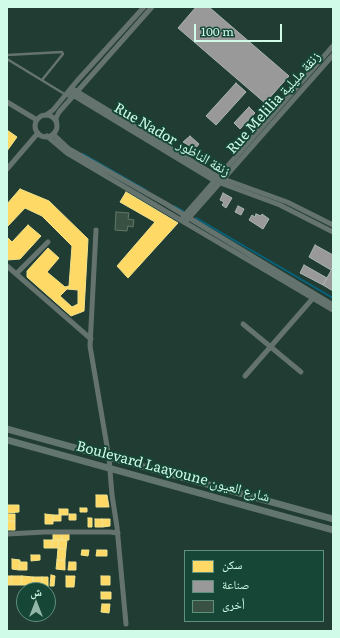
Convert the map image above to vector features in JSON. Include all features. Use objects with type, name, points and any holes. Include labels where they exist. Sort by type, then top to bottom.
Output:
[{"type":"street","points":[[47,136],[53,134],[56,128],[56,118],[58,114],[152,7]]},
{"type":"street","points":[[142,8],[53,110],[37,120],[35,127],[38,133],[47,136],[67,153],[185,218]]},
{"type":"street","name":"Rue Melilia زنقة مليلية","points":[[219,180],[333,46]]},
{"type":"street","name":"Rue Melilia زنقة مليلية","points":[[185,218],[333,55]]},
{"type":"street","name":"Rue Nador زنقة الناظور","points":[[68,92],[219,180],[280,205],[333,232]]},
{"type":"street","points":[[7,102],[37,120]]},
{"type":"street","points":[[46,115],[54,119],[57,125]]},
{"type":"street","points":[[7,169],[38,133]]},
{"type":"street","points":[[53,134],[70,149],[314,296],[333,310]]},
{"type":"street","name":"Rue Nador زنقة الناظور","points":[[219,180],[287,202],[333,225]]},
{"type":"street","points":[[96,230],[91,339],[92,360],[109,458],[118,533],[126,624]]},
{"type":"street","points":[[16,274],[48,242]]},
{"type":"street","points":[[7,266],[91,339]]},
{"type":"street","points":[[314,296],[333,305]]},
{"type":"street","points":[[245,376],[314,296]]},
{"type":"street","points":[[243,324],[270,348],[301,372]]},
{"type":"street","name":"Boulevard Laayoune شارع العيون","points":[[7,429],[333,519]]},
{"type":"street","name":"Boulevard Laayoune شارع العيون","points":[[7,440],[333,530]]},
{"type":"street","points":[[7,534],[45,532],[118,533]]},
{"type":"lane","points":[[7,55],[62,52],[63,54],[42,80]]},
{"type":"lane","points":[[7,59],[42,80],[74,96]]},
{"type":"building: سكن","points":[[7,130],[17,137],[7,151]]},
{"type":"building: سكن","points":[[20,189],[49,201],[88,239],[84,311],[71,316],[27,277],[27,271],[48,248],[59,258],[47,272],[65,287],[69,286],[72,246],[42,216],[25,208],[7,227],[7,204]],"holes":[[[67,289],[78,290],[78,304],[72,307],[60,296]]]},
{"type":"building: سكن","points":[[126,192],[178,223],[128,278],[117,266],[155,222],[120,202]]},
{"type":"building: سكن","points":[[28,225],[41,236],[20,259],[7,260],[7,237],[12,242]]},
{"type":"building: سكن","points":[[96,495],[107,495],[109,507],[96,507]]},
{"type":"building: سكن","points":[[7,505],[19,505],[19,512],[7,513]]},
{"type":"building: سكن","points":[[80,508],[87,508],[87,512],[80,512]]},
{"type":"building: سكن","points":[[59,509],[68,509],[68,515],[59,515]]},
{"type":"building: سكن","points":[[7,514],[15,514],[15,521],[7,521]]},
{"type":"building: سكن","points":[[45,514],[53,515],[53,524],[45,524]]},
{"type":"building: سكن","points":[[69,514],[76,514],[76,520],[69,520]]},
{"type":"building: سكن","points":[[53,515],[61,515],[61,521],[53,521]]},
{"type":"building: سكن","points":[[88,518],[92,518],[92,527],[88,527]]},
{"type":"building: سكن","points":[[95,519],[102,519],[103,527],[95,527]]},
{"type":"building: سكن","points":[[102,519],[110,519],[110,526],[103,527]]},
{"type":"building: سكن","points":[[7,521],[15,521],[15,530],[7,530]]},
{"type":"building: سكن","points":[[62,532],[69,533],[69,540],[62,540]]},
{"type":"building: سكن","points":[[62,532],[62,540],[53,540],[53,533]]},
{"type":"building: سكن","points":[[44,540],[52,540],[52,548],[44,548]]},
{"type":"building: سكن","points":[[52,540],[59,540],[58,548],[52,548]]},
{"type":"building: سكن","points":[[59,540],[67,540],[66,549],[58,548]]},
{"type":"building: سكن","points":[[58,548],[66,549],[65,560],[57,560]]},
{"type":"building: سكن","points":[[82,550],[89,550],[88,556],[81,555]]},
{"type":"building: سكن","points":[[97,550],[107,550],[107,556],[96,556]]},
{"type":"building: سكن","points":[[31,555],[40,555],[40,560],[31,561]]},
{"type":"building: سكن","points":[[12,559],[20,560],[19,570],[12,569]]},
{"type":"building: سكن","points":[[57,560],[65,560],[65,570],[56,569]]},
{"type":"building: سكن","points":[[20,562],[27,562],[27,570],[19,570]]},
{"type":"building: سكن","points":[[69,562],[76,562],[76,570],[68,570]]},
{"type":"building: سكن","points":[[51,575],[55,576],[54,582],[50,582]]},
{"type":"building: سكن","points":[[7,576],[12,576],[11,585],[7,585]]},
{"type":"building: سكن","points":[[12,576],[22,576],[21,582],[16,582],[16,585],[11,585]]},
{"type":"building: سكن","points":[[22,576],[33,577],[33,582],[21,582]]},
{"type":"building: سكن","points":[[66,576],[75,576],[74,587],[66,587]]},
{"type":"building: سكن","points":[[101,576],[110,576],[110,585],[101,585]]},
{"type":"building: سكن","points":[[33,577],[42,577],[42,582],[33,582]]},
{"type":"building: سكن","points":[[42,577],[48,577],[48,582],[42,582]]},
{"type":"building: سكن","points":[[101,592],[111,592],[111,599],[101,599]]},
{"type":"building: سكن","points":[[102,604],[110,604],[109,613],[101,612]]},
{"type":"building: صناعة","points":[[196,7],[209,7],[289,76],[265,103],[178,28]]},
{"type":"building: صناعة","points":[[236,83],[246,92],[216,125],[206,116]]},
{"type":"building: صناعة","points":[[249,107],[255,113],[240,129],[234,123]]},
{"type":"building: صناعة","points":[[190,136],[199,144],[195,149],[183,142]]},
{"type":"building: صناعة","points":[[223,193],[232,198],[226,208],[222,205],[224,202],[220,200]]},
{"type":"building: صناعة","points":[[238,206],[244,209],[241,215],[235,212]]},
{"type":"building: صناعة","points":[[256,214],[261,216],[262,214],[269,219],[263,229],[249,220],[252,215],[255,217]]},
{"type":"building: صناعة","points":[[315,245],[333,255],[333,267],[331,270],[309,257]]},
{"type":"building: صناعة","points":[[304,265],[327,278],[323,285],[300,273]]},
{"type":"building: صناعة","points":[[333,267],[333,291],[323,285]]},
{"type":"building: أخرى","points":[[116,212],[129,213],[128,219],[134,220],[133,227],[128,226],[127,231],[115,230]]},
{"type":"waterway","points":[[83,154],[146,190]]},
{"type":"waterway","points":[[174,206],[183,211]]},
{"type":"waterway","points":[[196,218],[333,298]]}]
